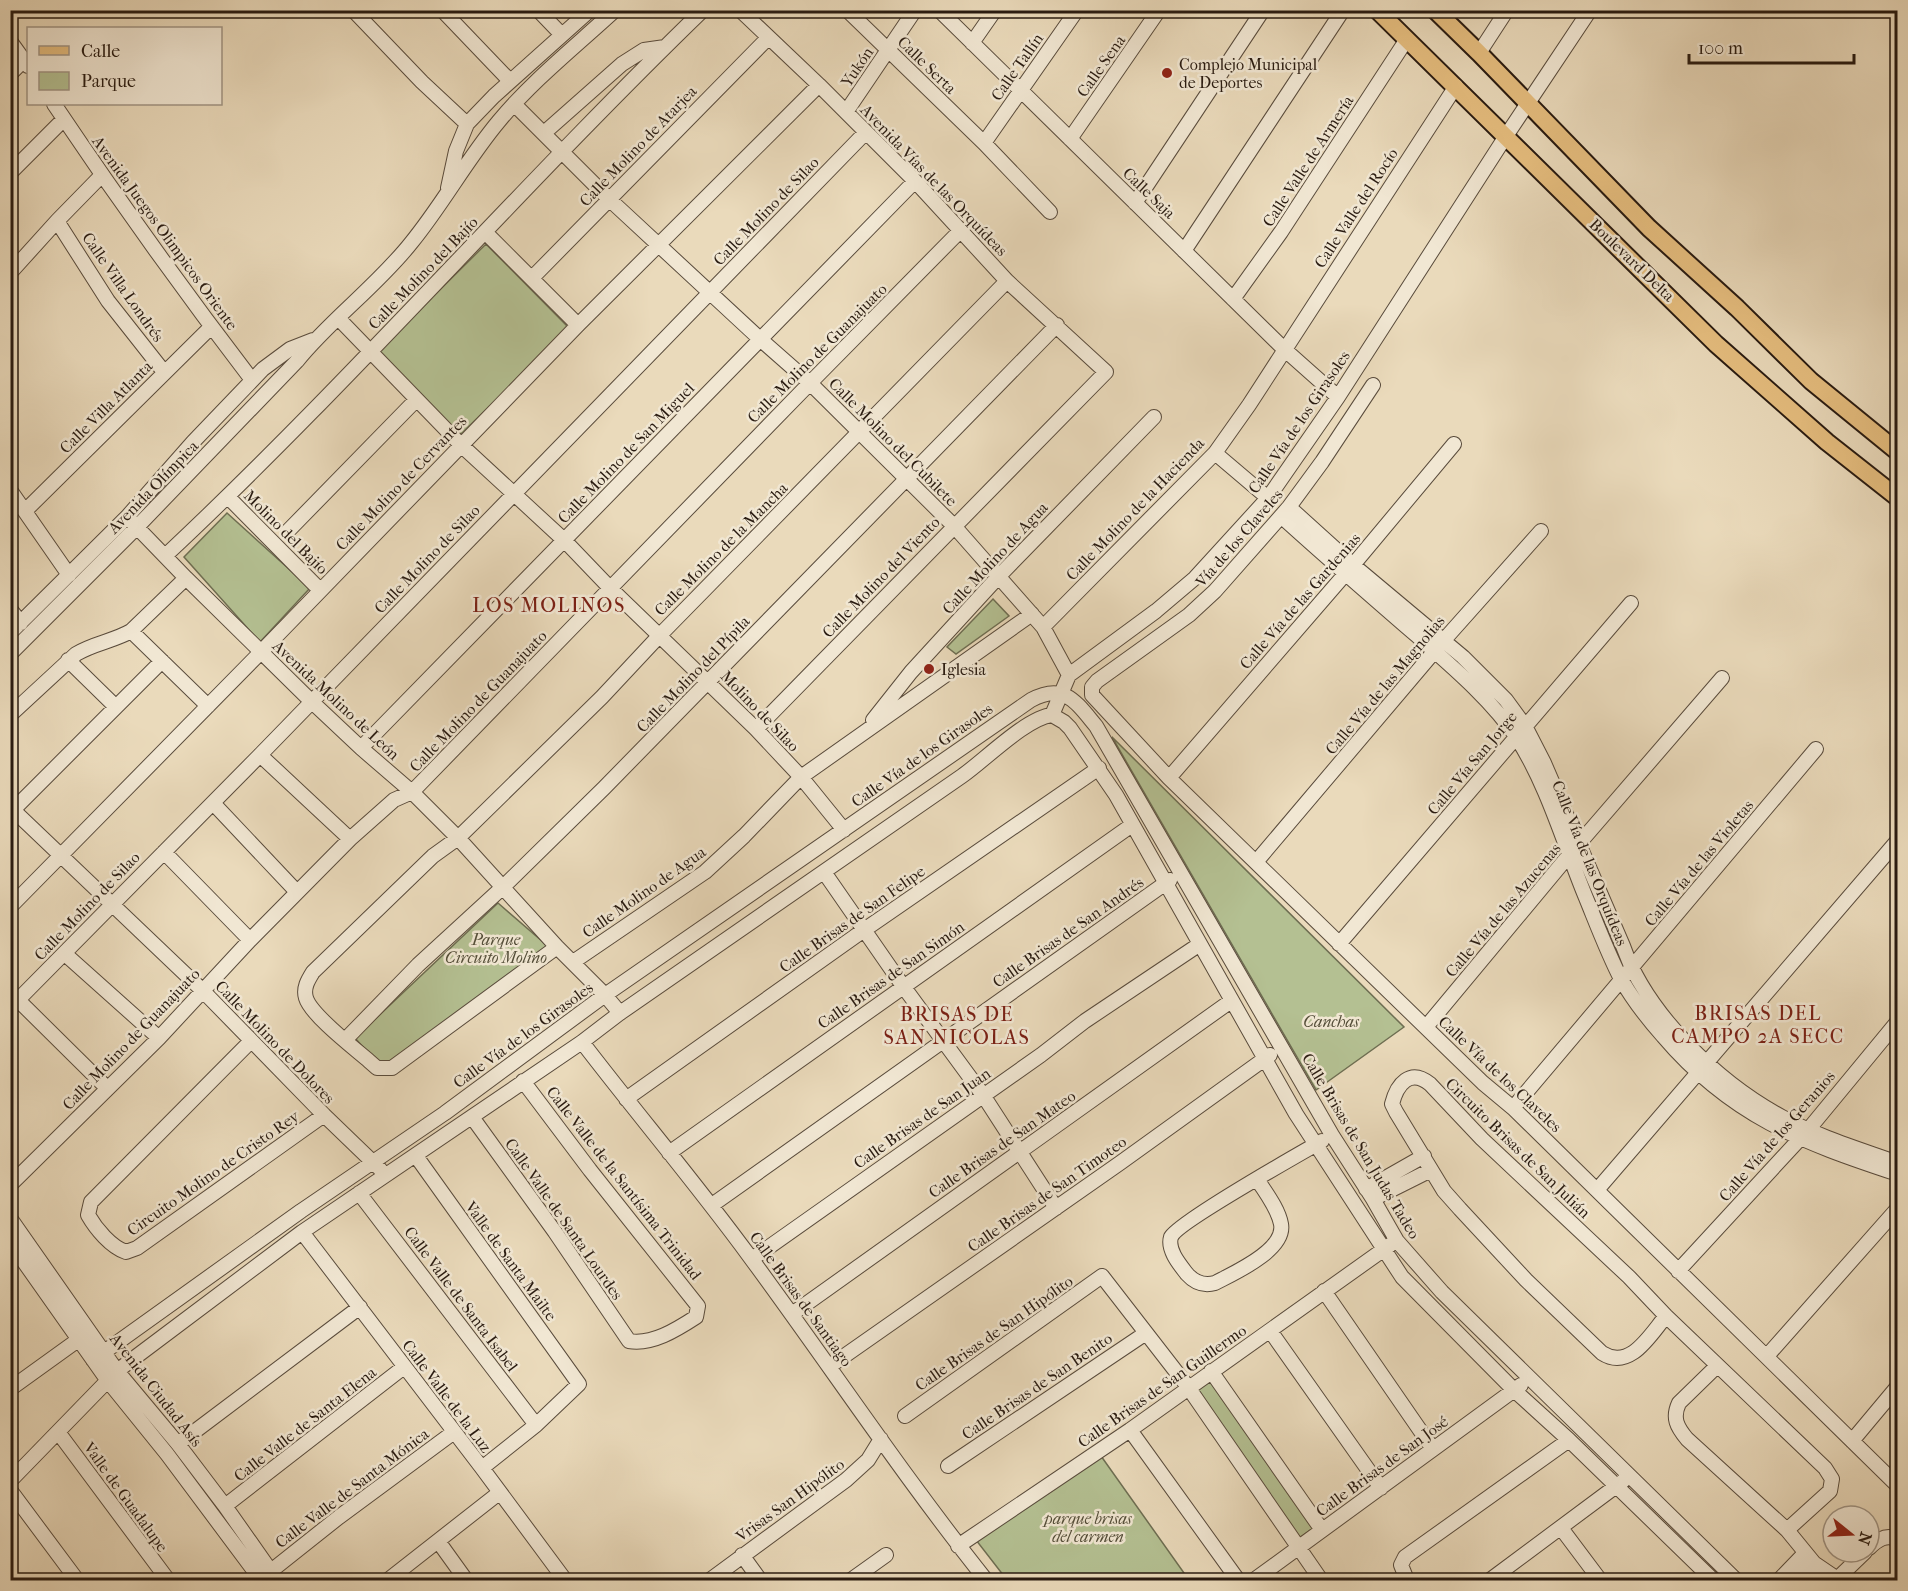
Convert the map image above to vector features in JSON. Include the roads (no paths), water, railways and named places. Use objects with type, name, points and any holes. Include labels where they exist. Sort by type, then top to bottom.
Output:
[{"type":"main road","name":"Boulevard Delta","points":[[1377,10],[1716,344],[1827,442],[1894,494]]},
{"type":"main road","points":[[1435,10],[1649,228],[1737,308],[1811,381],[1898,452]]},
{"type":"street","points":[[353,10],[422,82],[467,124]]},
{"type":"street","points":[[442,10],[510,81]]},
{"type":"street","points":[[538,10],[562,35]]},
{"type":"street","name":"Avenida Olímpica","points":[[445,199],[456,151],[467,124],[510,81],[590,10]]},
{"type":"street","name":"Avenida Olímpica","points":[[10,654],[136,528],[297,361],[315,339],[411,244],[445,199],[490,132],[514,104],[615,10]]},
{"type":"street","name":"Calle Molino del Bajío","points":[[165,556],[228,497],[562,151],[703,10]]},
{"type":"street","name":"Avenida Vías de las Orquídeas","points":[[740,10],[915,181],[1007,281],[1106,372]]},
{"type":"street","name":"Calle Serta","points":[[847,10],[984,143],[1050,212]]},
{"type":"street","name":"Yukón","points":[[846,112],[915,10]]},
{"type":"street","name":"Calle Saja","points":[[939,10],[1284,349],[1338,397]]},
{"type":"street","points":[[972,43],[995,10]]},
{"type":"street","name":"Calle Tallín","points":[[984,143],[1077,10]]},
{"type":"street","name":"Calle Sena","points":[[1070,139],[1159,10]]},
{"type":"street","points":[[1136,203],[1263,10]]},
{"type":"street","points":[[1184,251],[1343,10]]},
{"type":"street","points":[[1479,53],[1507,10]]},
{"type":"street","name":"Calle Vía de los Girasoles","points":[[1069,675],[1156,611],[1195,578],[1268,498],[1338,397],[1590,10]]},
{"type":"street","name":"Calle Molino de Atarjea","points":[[532,278],[768,38]]},
{"type":"street","name":"Calle Valle de Armería","points":[[1233,299],[1281,232],[1407,39]]},
{"type":"street","points":[[10,41],[26,63],[10,74]]},
{"type":"street","points":[[544,133],[622,63],[644,50],[665,47]]},
{"type":"street","name":"Calle Molino de Cervantes","points":[[10,907],[578,325],[819,85]]},
{"type":"street","name":"Calle Valle del Rocío","points":[[1284,349],[1456,86]]},
{"type":"street","name":"Calle Molino del Cubilete","points":[[514,104],[609,199],[709,293],[810,382],[954,526],[1043,627],[1069,675]]},
{"type":"street","name":"Avenida Juegos Olimpicos Oriente","points":[[55,105],[102,176],[252,380]]},
{"type":"street","points":[[10,172],[64,119]]},
{"type":"street","name":"Calle Molino de Silao","points":[[14,1004],[260,755],[866,132]]},
{"type":"street","points":[[10,273],[102,176]]},
{"type":"street","name":"Calle Molino de San Miguel","points":[[361,748],[915,181]]},
{"type":"street","name":"Calle Villa Londrés","points":[[57,221],[108,301],[164,372]]},
{"type":"street","name":"Calle Molino de Guanajuato","points":[[10,1185],[159,1038],[202,990],[350,839],[394,800],[412,792],[961,230]]},
{"type":"street","points":[[485,232],[578,325]]},
{"type":"street","name":"Calle Molino de la Mancha","points":[[345,1040],[309,1005],[305,994],[307,981],[313,972],[434,856],[458,838],[602,697],[1007,281]]},
{"type":"street","name":"Molino de Silao","points":[[338,318],[416,400],[564,540],[610,588],[756,729],[801,777],[844,830]]},
{"type":"street","name":"Calle Molino del Pípila","points":[[345,1040],[418,965],[503,887],[709,682],[1057,325]]},
{"type":"street","name":"Calle Villa Atlanta","points":[[25,511],[211,327]]},
{"type":"street","name":"Avenida Olímpica","points":[[10,633],[126,517],[263,369],[290,349],[315,339]]},
{"type":"street","name":"Calle Molino de la Hacienda","points":[[1043,627],[1215,453],[1284,349]]},
{"type":"street","name":"Calle Molino del Viento","points":[[756,729],[1106,372]]},
{"type":"street","name":"Vía de los Claveles","points":[[1097,681],[1204,602],[1285,512],[1322,462],[1372,385]]},
{"type":"street","points":[[288,531],[416,400]]},
{"type":"street","name":"Calle Molino de Agua","points":[[867,729],[911,672],[999,576],[1154,417]]},
{"type":"street","name":"Calle Vía de las Gardenias","points":[[1169,778],[1349,570],[1454,444]]},
{"type":"street","points":[[1215,453],[1268,498]]},
{"type":"street","points":[[10,490],[69,575]]},
{"type":"street","name":"Molino del Bajío","points":[[228,497],[320,590]]},
{"type":"street","name":"Calle Vía de las Orquídeas","points":[[1285,512],[1521,732]]},
{"type":"street","name":"Avenida Molino de León","points":[[126,517],[311,701],[412,792],[458,838],[620,1013]]},
{"type":"street","name":"Calle Vía de las Magnolias","points":[[1256,862],[1444,640],[1540,531]]},
{"type":"street","name":"Calle Vía de las Orquídeas","points":[[1349,570],[1444,640],[1506,700],[1521,732],[1548,771],[1575,849],[1626,974],[1682,1038],[1702,1068],[1804,1134],[1898,1174]]},
{"type":"street","points":[[10,715],[68,660],[85,648],[122,637],[131,631],[186,578]]},
{"type":"street","name":"Calle Vía San Jorge","points":[[1339,944],[1631,603]]},
{"type":"street","points":[[10,609],[21,623]]},
{"type":"street","name":"Calle Molino de Agua","points":[[573,962],[705,872],[744,837],[801,777],[1032,614]]},
{"type":"street","points":[[131,631],[208,706]]},
{"type":"street","points":[[68,660],[116,707]]},
{"type":"street","points":[[12,810],[162,661]]},
{"type":"street","points":[[10,1481],[113,1376],[302,1232],[582,1042],[620,1013],[970,770],[1028,725],[1052,715],[1069,675]]},
{"type":"street","name":"Calle Vía de las Azucenas","points":[[1426,1027],[1722,678]]},
{"type":"street","name":"Calle Vía de los Claveles","points":[[1097,681],[1091,691],[1095,699],[1169,778],[1483,1083],[1513,1108],[1898,1486]]},
{"type":"street","name":"Calle Vía de los Girasoles","points":[[98,1356],[301,1211],[445,1113],[605,995],[1031,700],[1048,692],[1061,694]]},
{"type":"street","name":"Calle Brisas de San Judas Tadeo","points":[[1061,694],[1083,710],[1096,726],[1313,1103],[1397,1240],[1442,1292],[1629,1476],[1728,1578]]},
{"type":"street","name":"Calle Brisas de San Judas Tadeo","points":[[1052,715],[1064,722],[1099,768],[1296,1114],[1383,1251],[1408,1285],[1713,1581]]},
{"type":"street","name":"Calle Vía de las Violetas","points":[[1513,1108],[1816,749]]},
{"type":"street","points":[[260,755],[350,839]]},
{"type":"street","name":"Calle Brisas de San Felipe","points":[[626,1099],[864,930],[1099,768]]},
{"type":"street","points":[[213,803],[297,892]]},
{"type":"street","name":"Calle Molino de Dolores","points":[[12,810],[202,990],[385,1175]]},
{"type":"street","name":"Calle Brisas de San Simón","points":[[669,1153],[1132,825]]},
{"type":"street","points":[[1597,1190],[1898,840]]},
{"type":"street","points":[[164,852],[250,940]]},
{"type":"street","points":[[824,872],[942,1041],[983,1095],[1056,1208]]},
{"type":"street","name":"Calle Brisas de San Andrés","points":[[712,1205],[1180,874]]},
{"type":"street","name":"Calle Brisas de San Juan","points":[[752,1259],[1041,1055],[1084,1021],[1200,944]]},
{"type":"street","points":[[345,1040],[377,1068],[392,1068],[557,947]]},
{"type":"street","points":[[65,954],[159,1038]]},
{"type":"street","name":"Calle Brisas de San Mateo","points":[[792,1314],[1231,1001]]},
{"type":"street","points":[[14,1004],[107,1088]]},
{"type":"street","name":"Calle Vía de los Geranios","points":[[1677,1271],[1804,1134],[1898,1021]]},
{"type":"street","name":"Circuito Molino de Cristo Rey","points":[[251,1041],[91,1202],[88,1215],[115,1246],[126,1252],[137,1248],[324,1115]]},
{"type":"street","name":"Calle Brisas de Santiago","points":[[582,1042],[712,1205],[830,1366],[915,1489],[986,1581]]},
{"type":"street","name":"Calle Brisas de San Timoteo","points":[[830,1366],[1282,1047]]},
{"type":"street","name":"Circuito Brisas de San Julián","points":[[1666,1316],[1628,1357],[1617,1359],[1608,1356],[1533,1287],[1444,1191],[1392,1104],[1398,1086],[1406,1080],[1415,1078],[1430,1084],[1482,1139],[1629,1278],[1830,1474],[1832,1485],[1830,1491],[1787,1530]]},
{"type":"street","name":"Calle Valle de la Santísima Trinidad","points":[[523,1081],[698,1306],[696,1317],[680,1328],[640,1343],[629,1341]]},
{"type":"street","points":[[1296,1114],[1313,1103]]},
{"type":"street","name":"Calle Valle de Santa Lourdes","points":[[472,1117],[555,1232],[629,1341]]},
{"type":"street","name":"Calle Vía de las Orquídeas","points":[[1804,1134],[1898,1163]]},
{"type":"street","points":[[1257,1179],[1281,1222],[1281,1232],[1276,1244],[1242,1268],[1215,1283],[1204,1285],[1191,1278],[1181,1267],[1171,1248],[1170,1243],[1174,1233],[1189,1221],[1257,1179],[1332,1135]]},
{"type":"street","name":"Valle de Santa Mailte","points":[[416,1156],[579,1384],[536,1425]]},
{"type":"street","points":[[1370,1194],[1424,1156]]},
{"type":"street","points":[[1370,1194],[1431,1170]]},
{"type":"street","name":"Calle Valle de Santa Isabel","points":[[359,1193],[536,1425]]},
{"type":"street","points":[[1767,1356],[1898,1208]]},
{"type":"street","name":"Avenida Ciudad Asís","points":[[10,1218],[98,1356],[167,1454],[270,1577]]},
{"type":"street","name":"Calle Valle de la Luz","points":[[302,1232],[565,1581]]},
{"type":"street","name":"Calle Brisas de San Guillermo","points":[[958,1545],[1130,1430],[1211,1371],[1271,1332],[1324,1291],[1397,1240]]},
{"type":"street","name":"Avenida Ciudad Asís","points":[[10,1242],[78,1340],[98,1356]]},
{"type":"street","name":"Calle Brisas de San Hipólito","points":[[905,1416],[1102,1276],[1146,1333]]},
{"type":"street","points":[[1324,1291],[1432,1449]]},
{"type":"street","points":[[178,1444],[360,1307]]},
{"type":"street","points":[[1271,1332],[1382,1488]]},
{"type":"street","points":[[1146,1333],[1188,1387],[1322,1581]]},
{"type":"street","name":"Calle Brisas de San Benito","points":[[948,1466],[1146,1333]]},
{"type":"street","points":[[10,1389],[78,1340]]},
{"type":"street","points":[[1717,1366],[1679,1403],[1675,1410],[1676,1424],[1687,1439],[1787,1530],[1810,1558],[1838,1580],[1853,1564]]},
{"type":"street","name":"Calle Valle de Santa Elena","points":[[225,1506],[404,1368]]},
{"type":"street","points":[[1211,1371],[1322,1530]]},
{"type":"street","name":"Avenida Ciudad Asís","points":[[113,1376],[178,1444],[225,1506],[270,1577]]},
{"type":"street","name":"Calle Brisas de San José","points":[[1254,1581],[1529,1378]]},
{"type":"street","points":[[1852,1441],[1898,1386]]},
{"type":"street","points":[[482,1468],[536,1425]]},
{"type":"street","points":[[1130,1430],[1238,1581]]},
{"type":"street","name":"Valle de Guadalupe","points":[[58,1432],[168,1581]]},
{"type":"street","name":"Calle Valle de Santa Mónica","points":[[270,1577],[339,1517],[454,1432]]},
{"type":"street","name":"Vrisas San Hipólito","points":[[710,1581],[860,1468],[881,1439]]},
{"type":"street","points":[[1407,1581],[1401,1565],[1405,1557],[1569,1440]]},
{"type":"street","points":[[1490,1581],[1509,1575],[1561,1528],[1629,1476]]},
{"type":"street","points":[[10,1490],[77,1581]]},
{"type":"street","points":[[388,1581],[499,1493]]},
{"type":"street","points":[[1561,1528],[1600,1581]]},
{"type":"street","points":[[1881,1539],[1894,1537],[1898,1540]]},
{"type":"street","points":[[438,1540],[466,1581]]},
{"type":"street","points":[[742,1555],[760,1581]]},
{"type":"street","points":[[851,1581],[886,1555]]},
{"type":"street","points":[[1779,1581],[1810,1558]]},
{"type":"street","points":[[1798,1581],[1810,1558]]},
{"type":"place","name":"Complejo Municipal de Deportes","points":[[1167,73]]},
{"type":"place","name":"Iglesia","points":[[929,669]]},
{"type":"district","name":"LOS MOLINOS","points":[[549,605]]},
{"type":"district","name":"BRISAS DEL CAMPO 2A SECC","points":[[1758,1024]]},
{"type":"district","name":"BRISAS DE SAN NICOLAS","points":[[957,1026]]},
{"type":"park label","name":"Parque Circuito Molino","points":[[496,948]]},
{"type":"park label","name":"Canchas","points":[[1331,1021]]},
{"type":"park label","name":"parque brisas del carmen","points":[[1088,1527]]}]
